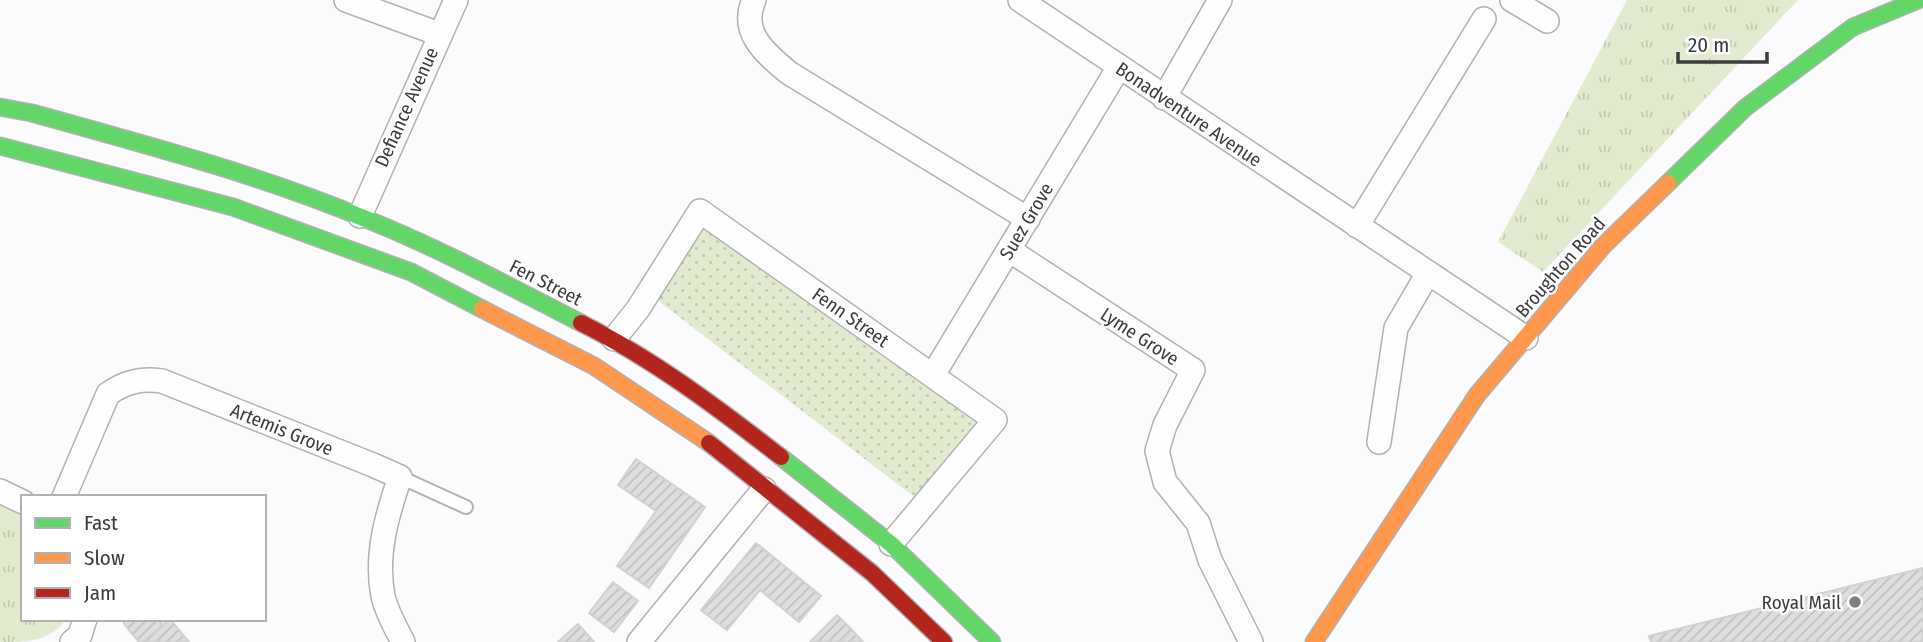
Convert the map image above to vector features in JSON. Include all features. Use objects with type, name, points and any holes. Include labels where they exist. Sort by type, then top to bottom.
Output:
[{"type":"street","points":[[346,0],[439,34]]},
{"type":"street","name":"Defiance Avenue","points":[[360,216],[456,0]]},
{"type":"street","points":[[754,0],[748,19],[752,34],[773,60],[1028,219]]},
{"type":"street","name":"Bonadventure Avenue","points":[[1020,0],[1526,338]]},
{"type":"street","points":[[1164,98],[1220,0]]},
{"type":"street","points":[[1511,0],[1547,22]]},
{"type":"street","name":"Broughton Road","points":[[1314,642],[1478,395],[1603,246],[1745,108],[1853,27],[1917,0]]},
{"type":"street","points":[[1357,226],[1484,19]]},
{"type":"street","name":"Suez Grove","points":[[933,374],[1119,67]]},
{"type":"street","name":"Fen Street","points":[[0,107],[32,113],[230,169],[360,216],[425,244],[614,340],[724,412],[891,544],[992,642]]},
{"type":"street","points":[[0,146],[233,207],[411,272],[594,366],[700,436],[872,573],[944,642]]},
{"type":"street","name":"Fenn Street","points":[[614,340],[638,309],[700,211],[933,374],[995,421],[891,544]]},
{"type":"street","name":"Lyme Grove","points":[[1009,250],[1193,370],[1165,425],[1157,451],[1165,482],[1198,523],[1210,560],[1251,642]]},
{"type":"street","points":[[1379,442],[1396,328],[1428,273]]},
{"type":"street","name":"Artemis Grove","points":[[65,495],[108,394],[121,385],[149,380],[162,382],[400,477]]},
{"type":"street","points":[[400,477],[386,516],[381,559],[383,598],[403,642]]},
{"type":"street","points":[[648,639],[764,489]]},
{"type":"street","points":[[0,491],[21,501]]},
{"type":"lane","points":[[400,477],[466,507]]},
{"type":"green space","points":[[1627,0],[1798,0],[1543,272],[1498,242]]},
{"type":"green space","points":[[703,227],[980,424],[917,499],[657,300]]},
{"type":"green space","points":[[0,505],[21,513],[21,621],[64,621],[53,632],[37,639],[0,642]]},
{"type":"building","points":[[636,459],[705,507],[649,588],[617,566],[656,511],[618,485]]},
{"type":"building","points":[[756,543],[821,596],[799,622],[760,590],[727,630],[701,610]]},
{"type":"building","name":"Royal Mail","points":[[1923,568],[1923,642],[1651,642],[1649,636]]},
{"type":"building","points":[[613,582],[638,601],[614,632],[589,613]]},
{"type":"building","points":[[837,615],[852,630],[840,642],[810,642]]},
{"type":"building","points":[[124,621],[160,621],[163,625],[143,642],[139,642]]},
{"type":"building","points":[[172,621],[189,642],[143,642]]},
{"type":"building","points":[[578,624],[594,642],[558,642]]},
{"type":"building","points":[[852,630],[863,642],[840,642]]},
{"type":"traffic: fast","points":[[1668,183],[1745,108],[1853,27],[1918,0]]},
{"type":"traffic: fast","points":[[0,107],[32,113],[157,148],[321,201],[445,254],[581,323]]},
{"type":"traffic: fast","points":[[0,146],[233,207],[411,272],[482,309]]},
{"type":"traffic: fast","points":[[781,457],[891,544],[992,642]]},
{"type":"traffic: slow","points":[[1314,642],[1477,395],[1603,246],[1668,183]]},
{"type":"traffic: slow","points":[[482,309],[594,366],[709,443]]},
{"type":"traffic: jam","points":[[581,323],[659,368],[781,457]]},
{"type":"traffic: jam","points":[[709,443],[872,573],[944,642]]},
{"type":"place","name":"Royal Mail","points":[[1855,602]]}]
